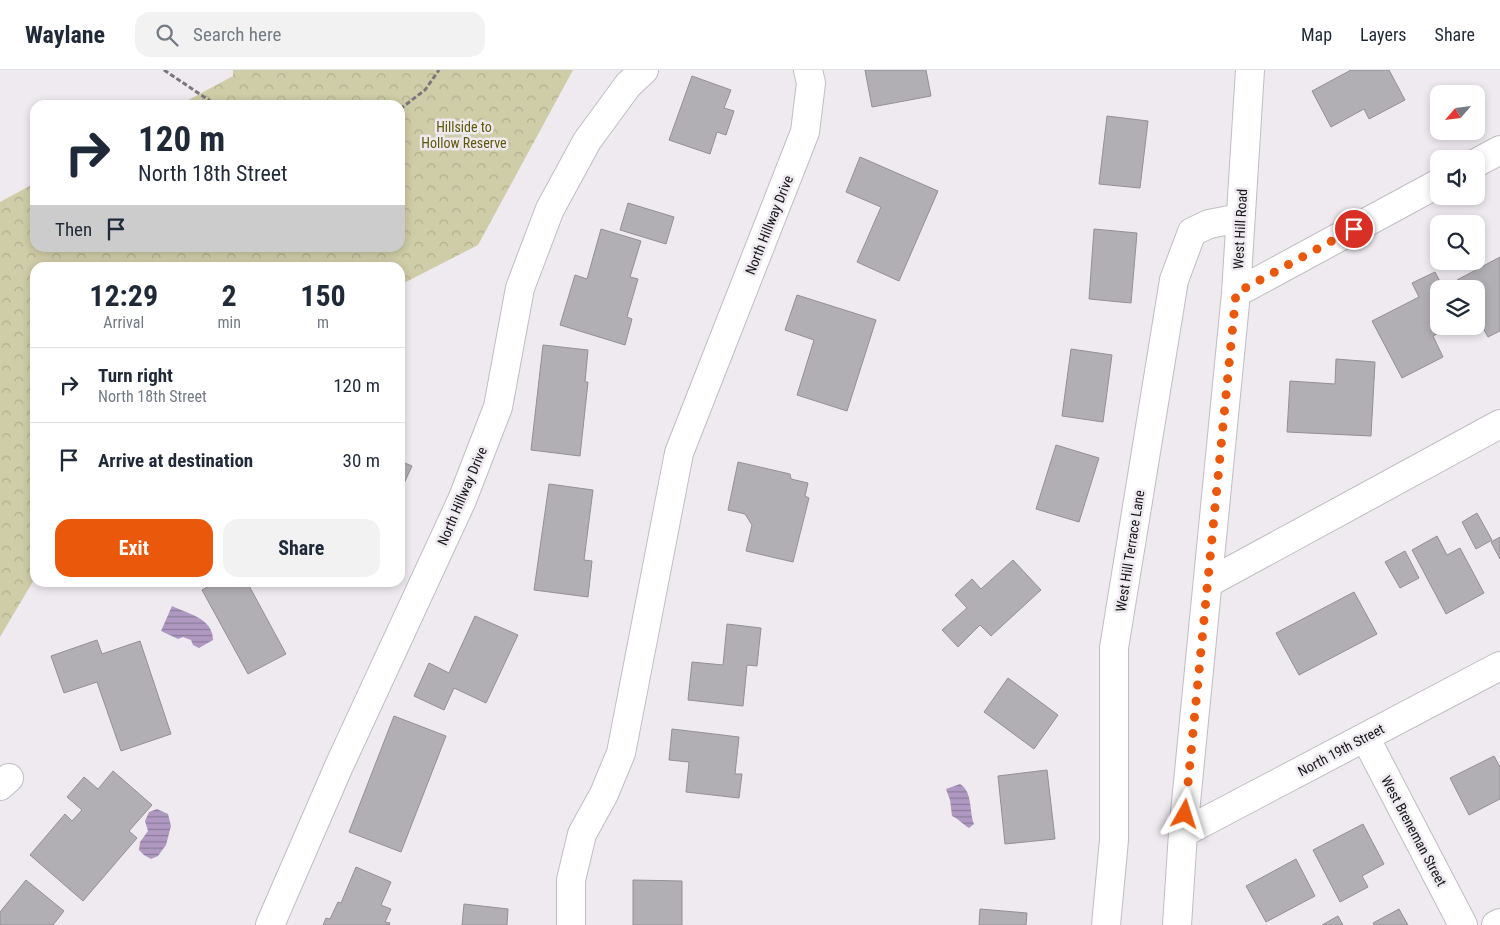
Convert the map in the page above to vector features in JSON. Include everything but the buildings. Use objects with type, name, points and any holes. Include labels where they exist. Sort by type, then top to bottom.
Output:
[{"type":"street","name":"North Hillway Drive","points":[[270,925],[339,766],[466,490],[498,407],[520,288],[550,209],[587,141],[628,85],[644,70]]},
{"type":"street","name":"North Hillway Drive","points":[[571,925],[571,880],[582,834],[604,794],[621,753],[679,453],[805,132],[811,83],[808,70]]},
{"type":"street","name":"West Hill Road","points":[[1176,925],[1183,834],[1236,293],[1250,70]]},
{"type":"street","points":[[1485,158],[1500,150]]},
{"type":"street","points":[[1236,293],[1430,188]]},
{"type":"street","name":"West Hill Terrace Lane","points":[[1106,925],[1114,840],[1114,648],[1174,280],[1192,232],[1209,224],[1240,218]]},
{"type":"street","points":[[1208,582],[1500,424]]},
{"type":"street","name":"North 19th Street","points":[[1183,834],[1500,666]]},
{"type":"street","name":"West Breneman Street","points":[[1365,737],[1463,925]]},
{"type":"street","points":[[1496,925],[1500,923]]},
{"type":"path","points":[[164,70],[209,100]]},
{"type":"path","points":[[405,105],[425,90],[439,70]]},
{"type":"green space","name":"Hillside to Hollow Reserve","points":[[233,70],[573,70],[478,245],[405,282],[405,262],[30,262],[30,586],[0,637],[0,202],[30,186],[30,252],[405,252],[405,100],[188,100],[233,76]]},
{"type":"shaded area","points":[[172,606],[192,614],[204,622],[212,633],[213,640],[199,648],[193,645],[191,640],[183,637],[178,639],[161,631]]},
{"type":"shaded area","points":[[960,784],[964,787],[969,797],[974,824],[969,828],[952,816],[950,800],[946,789]]},
{"type":"shaded area","points":[[157,809],[168,814],[171,826],[166,845],[158,856],[151,859],[139,850],[140,842],[148,831],[145,821],[149,812]]},
{"type":"route","points":[[1185,814],[1236,293],[1354,229]]}]
